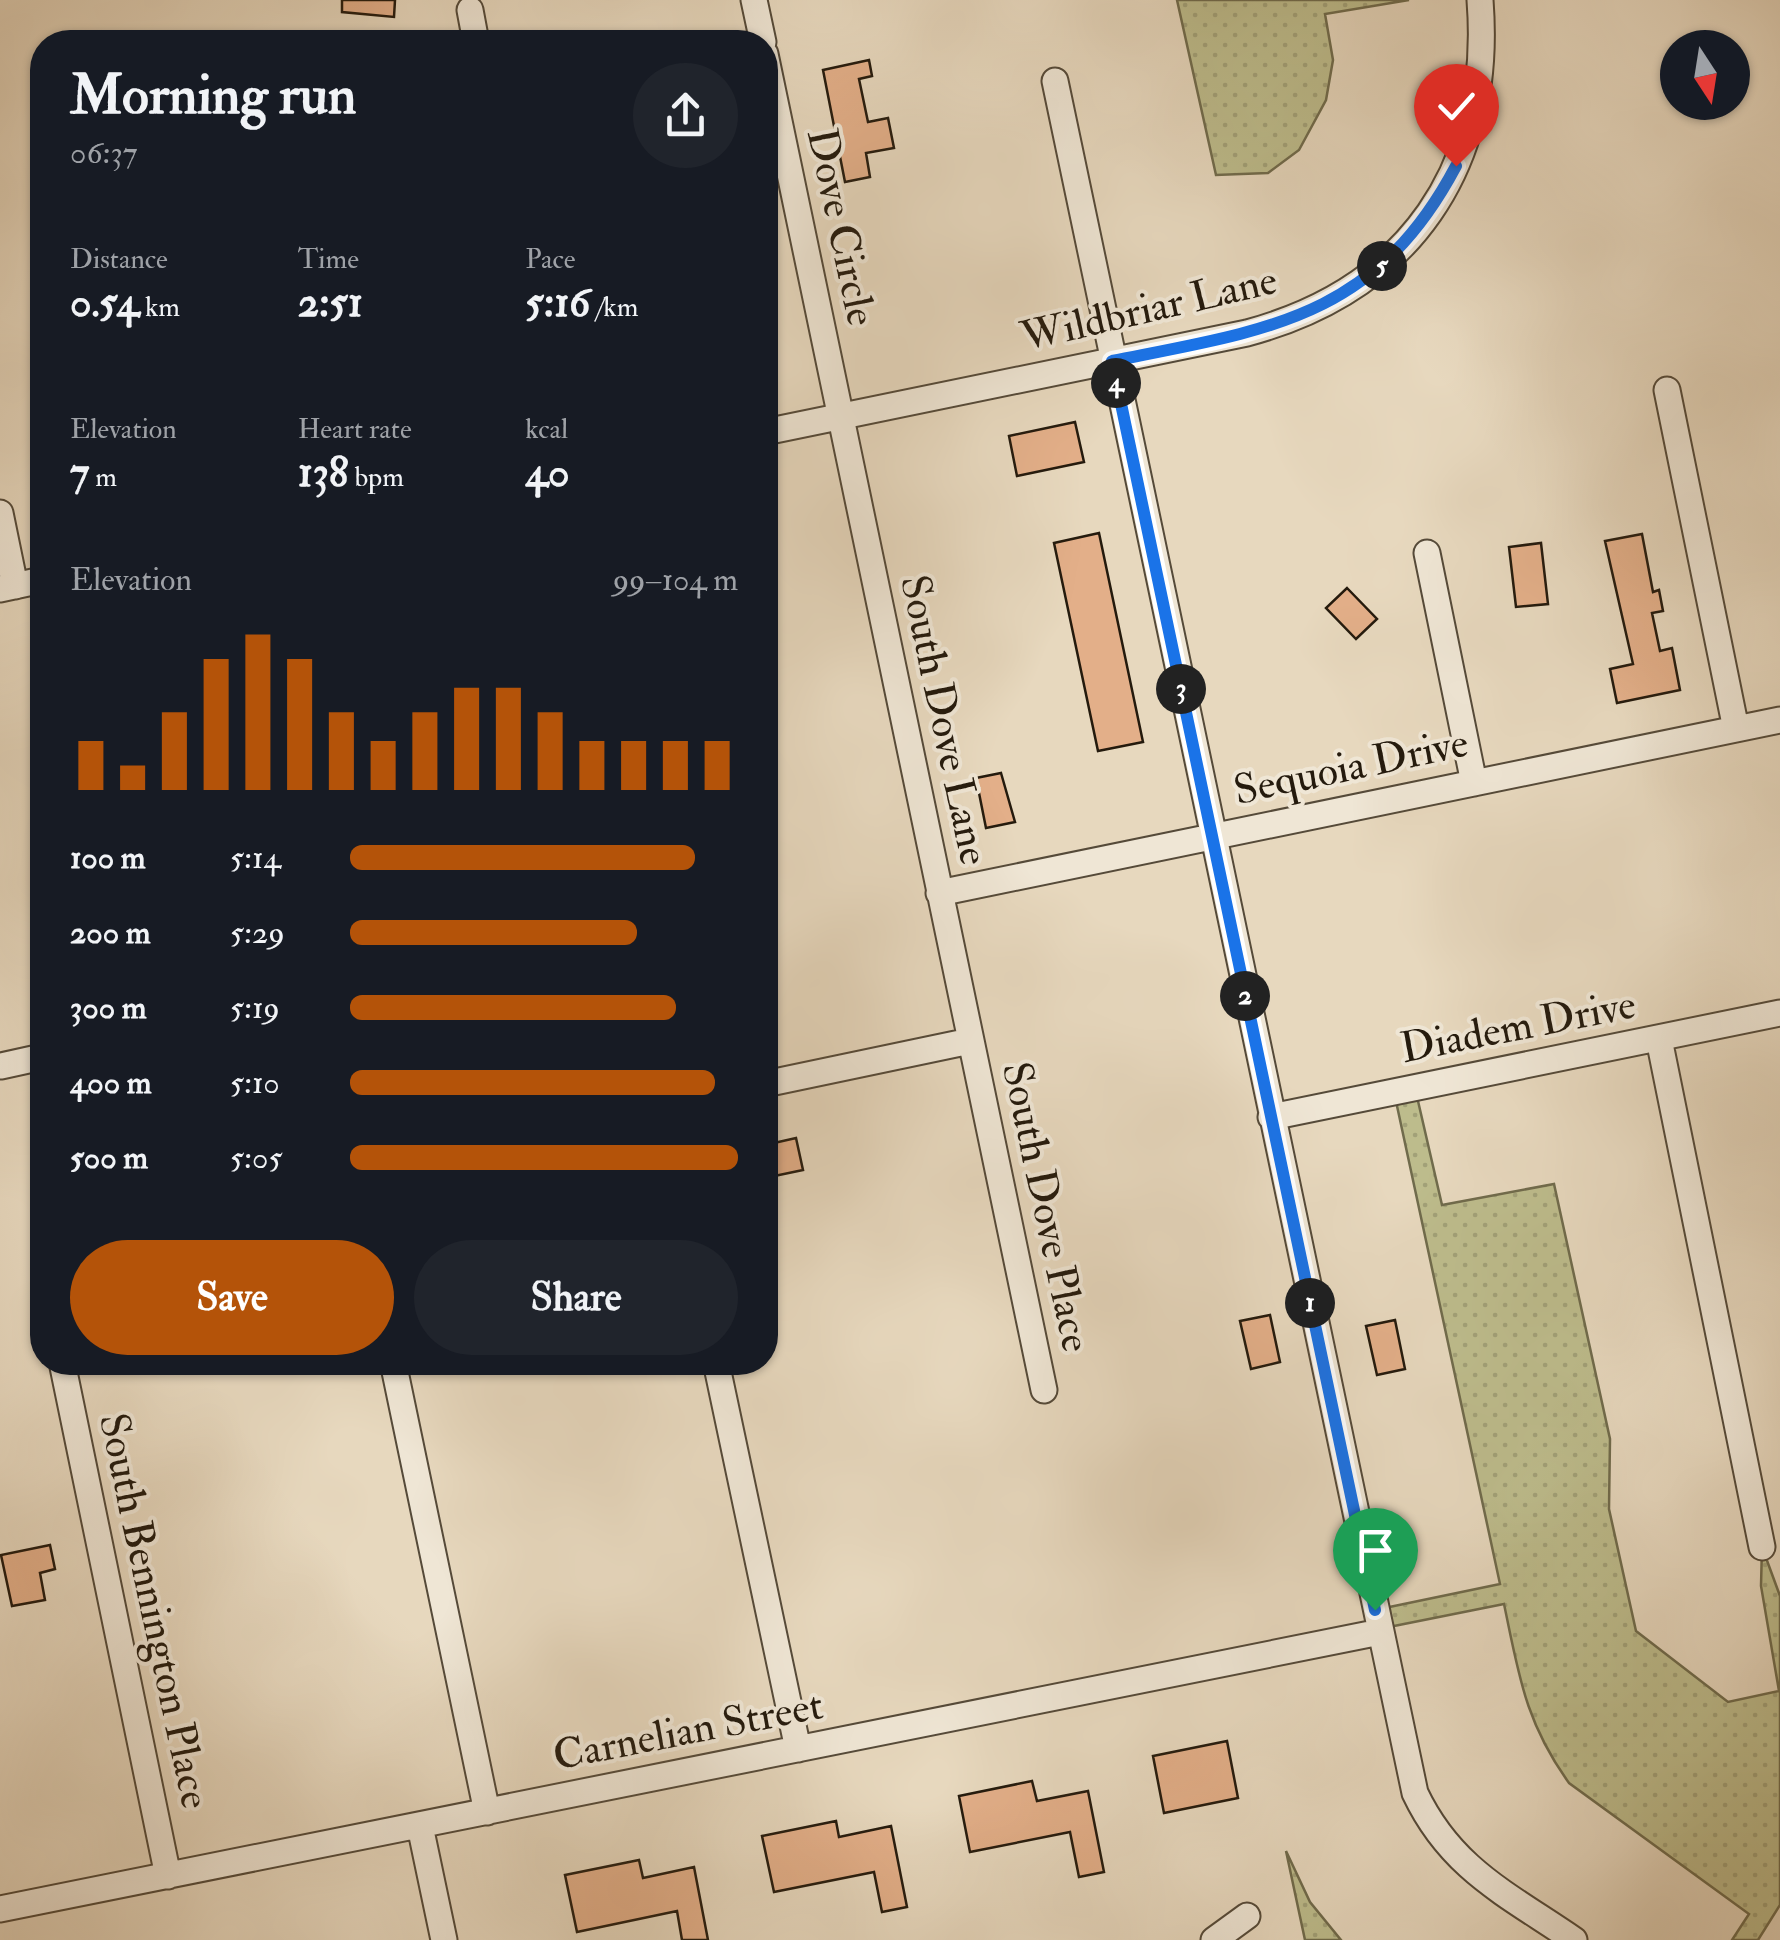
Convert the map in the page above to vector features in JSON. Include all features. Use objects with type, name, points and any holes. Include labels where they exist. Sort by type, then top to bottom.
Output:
[{"type":"street","points":[[754,0],[760,30]]},
{"type":"street","name":"Wildbriar Lane","points":[[778,429],[1279,324],[1316,310],[1350,290],[1410,238],[1438,201],[1456,166],[1470,128],[1481,74],[1480,0]]},
{"type":"street","points":[[470,10],[474,30]]},
{"type":"street","points":[[1054,81],[1409,1772],[1429,1823],[1448,1849],[1574,1940]]},
{"type":"street","name":"Dove Circle","points":[[778,118],[839,416]]},
{"type":"street","points":[[1667,390],[1736,729]]},
{"type":"street","name":"South Dove Lane","points":[[839,416],[970,1041]]},
{"type":"street","points":[[0,513],[8,588]]},
{"type":"street","points":[[1427,553],[1474,783]]},
{"type":"street","name":"Sequoia Drive","points":[[939,892],[1780,720]]},
{"type":"street","name":"Diadem Drive","points":[[1271,1117],[1780,1014]]},
{"type":"street","points":[[1659,1039],[1762,1547]]},
{"type":"street","points":[[778,1081],[970,1041]]},
{"type":"street","name":"South Dove Place","points":[[970,1041],[1044,1390]]},
{"type":"street","points":[[1,1066],[30,1060]]},
{"type":"street","name":"South Bennington Place","points":[[65,1375],[168,1876]]},
{"type":"street","points":[[395,1375],[487,1812]]},
{"type":"street","points":[[719,1375],[798,1749]]},
{"type":"street","name":"Carnelian Street","points":[[6,1908],[1380,1632]]},
{"type":"street","points":[[420,1826],[444,1940]]},
{"type":"street","points":[[1214,1940],[1247,1916]]},
{"type":"shaded area","points":[[1177,0],[1409,0],[1325,14],[1333,60],[1326,100],[1299,150],[1268,173],[1216,175]]},
{"type":"shaded area","points":[[1415,1088],[1442,1205],[1554,1184],[1610,1439],[1609,1509],[1636,1631],[1728,1702],[1779,1691],[1761,1586],[1762,1547],[1780,1596],[1780,1905],[1758,1940],[1732,1940],[1749,1914],[1569,1783],[1533,1718],[1504,1604],[1379,1629],[1375,1610],[1500,1584],[1394,1092]]},
{"type":"shaded area","points":[[1286,1851],[1310,1902],[1341,1940],[1305,1940]]},
{"type":"building","points":[[342,0],[395,0],[394,17],[342,12]]},
{"type":"building","points":[[869,60],[872,76],[859,79],[868,122],[888,118],[894,148],[866,153],[870,177],[845,182],[823,70]]},
{"type":"building","points":[[1075,422],[1084,462],[1017,476],[1009,436]]},
{"type":"building","points":[[1099,533],[1143,742],[1098,751],[1054,543]]},
{"type":"building","points":[[1642,534],[1653,592],[1659,590],[1663,611],[1652,613],[1660,651],[1672,648],[1680,690],[1617,703],[1610,669],[1633,664],[1605,541]]},
{"type":"building","points":[[1541,543],[1548,604],[1516,607],[1509,547]]},
{"type":"building","points":[[1347,588],[1377,619],[1356,639],[1326,608]]},
{"type":"building","points":[[1001,773],[1015,822],[986,828],[976,778]]},
{"type":"building","points":[[796,1138],[803,1170],[778,1175],[778,1142]]},
{"type":"building","points":[[1270,1315],[1280,1362],[1251,1369],[1240,1321]]},
{"type":"building","points":[[1395,1320],[1405,1369],[1377,1375],[1366,1326]]},
{"type":"building","points":[[50,1545],[55,1569],[40,1573],[45,1600],[12,1606],[1,1555]]},
{"type":"building","points":[[1227,1741],[1238,1798],[1164,1813],[1153,1756]]},
{"type":"building","points":[[1032,1781],[1037,1801],[1088,1791],[1104,1872],[1079,1877],[1070,1832],[970,1852],[959,1796]]},
{"type":"building","points":[[836,1821],[839,1837],[891,1826],[907,1907],[882,1912],[874,1872],[774,1892],[762,1836]]},
{"type":"building","points":[[639,1860],[643,1878],[694,1867],[708,1940],[682,1940],[677,1911],[577,1932],[565,1875]]},
{"type":"route","points":[[1375,1610],[1112,361],[1247,333],[1316,310],[1382,266],[1410,238],[1438,201],[1456,166]]}]
